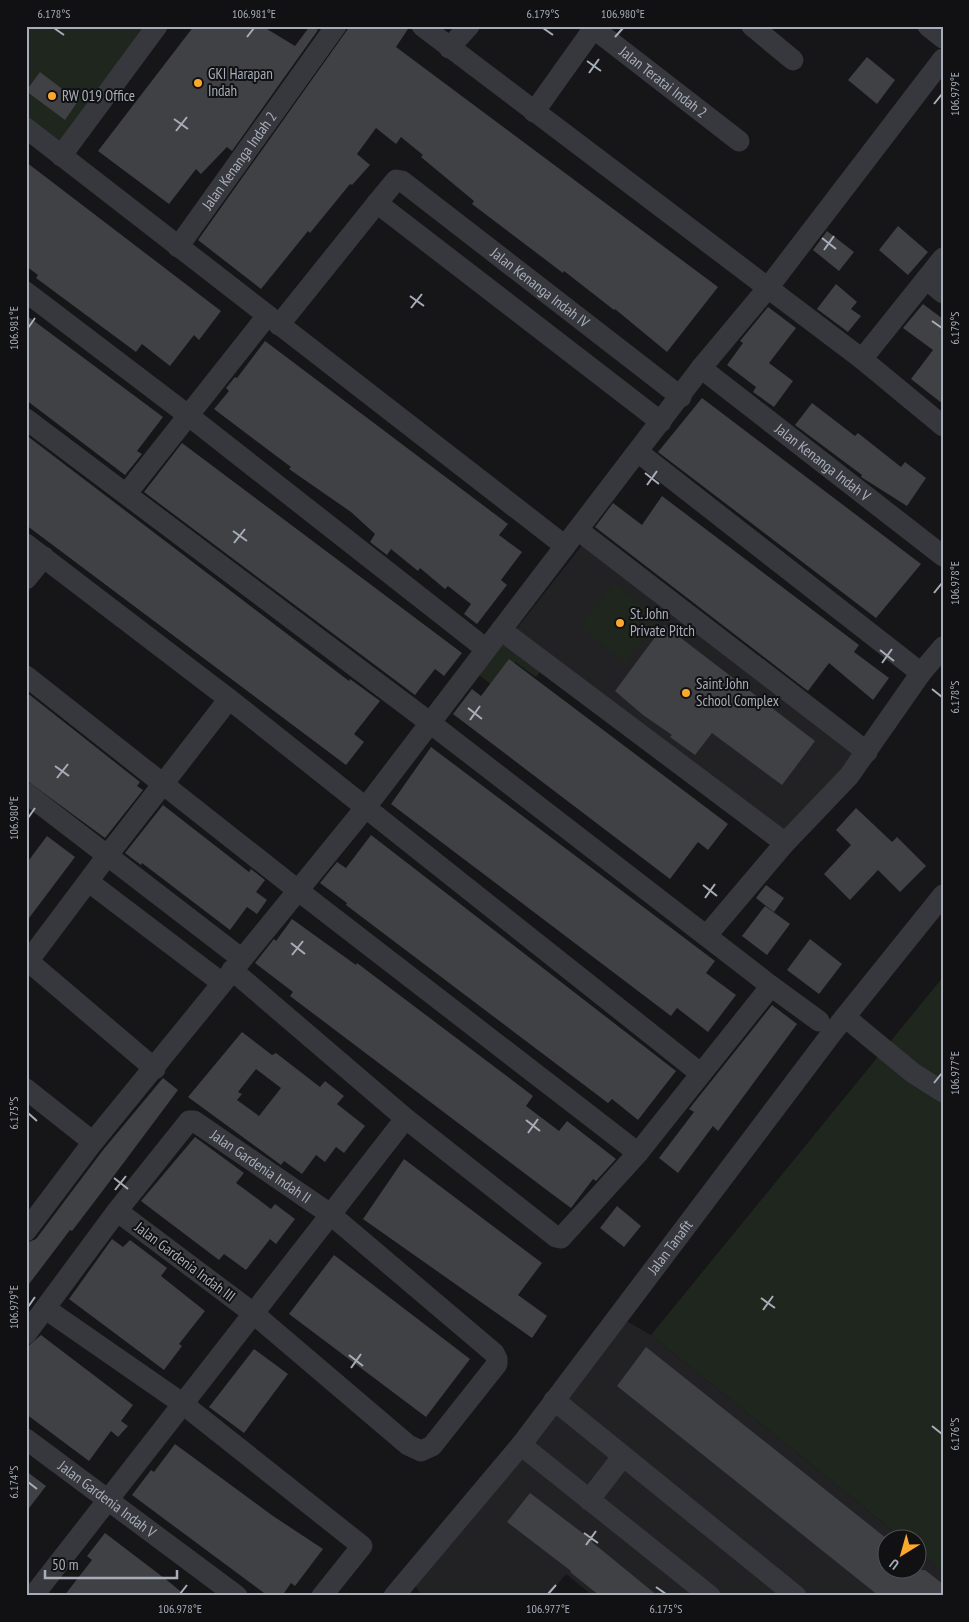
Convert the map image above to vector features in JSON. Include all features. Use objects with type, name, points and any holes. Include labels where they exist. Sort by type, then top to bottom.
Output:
[{"type":"street","points":[[61,156],[157,26]]},
{"type":"street","name":"Jalan Kenanga Indah 2","points":[[178,247],[336,26]]},
{"type":"street","points":[[422,26],[767,289],[862,359],[943,426]]},
{"type":"street","points":[[449,48],[469,26]]},
{"type":"street","points":[[752,26],[793,60]]},
{"type":"street","points":[[928,26],[943,38]]},
{"type":"street","name":"Jalan Teratai Indah 2","points":[[534,112],[591,32],[597,31],[739,141]]},
{"type":"street","points":[[29,1218],[155,1069],[297,890],[366,807],[701,368],[767,289],[943,59]]},
{"type":"street","points":[[26,128],[273,320],[867,752]]},
{"type":"street","name":"Jalan Kenanga Indah IV","points":[[377,203],[396,180],[399,179],[681,396]]},
{"type":"street","points":[[127,493],[189,416],[377,203],[661,422]]},
{"type":"street","points":[[862,359],[943,258]]},
{"type":"street","points":[[926,279],[943,293]]},
{"type":"street","points":[[26,292],[189,416],[486,649]]},
{"type":"street","name":"Jalan Kenanga Indah V","points":[[701,368],[943,556]]},
{"type":"street","points":[[26,419],[127,493],[429,722],[819,1021]]},
{"type":"street","points":[[638,452],[921,672]]},
{"type":"street","points":[[26,544],[229,699],[700,1073]]},
{"type":"street","points":[[26,580],[44,557]]},
{"type":"street","points":[[502,630],[785,843]]},
{"type":"street","points":[[707,935],[785,843],[849,776],[921,672],[943,647]]},
{"type":"street","points":[[26,676],[297,890],[638,1153]]},
{"type":"street","points":[[155,1069],[27,963],[229,699]]},
{"type":"street","points":[[26,793],[107,856],[232,971],[405,1118],[556,1237],[561,1238],[565,1235],[638,1153],[771,986]]},
{"type":"street","points":[[89,882],[232,971]]},
{"type":"street","name":"Jalan Tanafit","points":[[394,1596],[521,1445],[845,1017],[943,895]]},
{"type":"street","points":[[845,1017],[913,1073],[943,1092]]},
{"type":"street","points":[[26,1089],[93,1142]]},
{"type":"street","name":"Jalan Gardenia Indah II","points":[[117,1211],[189,1121],[198,1123],[330,1214],[494,1353],[497,1359],[496,1364],[486,1378],[432,1446],[421,1451],[408,1445],[253,1314]]},
{"type":"street","points":[[26,1592],[32,1596],[398,1128]]},
{"type":"street","points":[[26,1334],[46,1310],[117,1211]]},
{"type":"street","name":"Jalan Gardenia Indah III","points":[[117,1211],[253,1314]]},
{"type":"street","points":[[46,1310],[183,1404],[362,1546],[322,1596]]},
{"type":"street","points":[[554,1400],[796,1596]]},
{"type":"street","name":"Jalan Gardenia Indah V","points":[[26,1439],[237,1596]]},
{"type":"street","points":[[521,1445],[710,1596]]},
{"type":"street","points":[[589,1500],[623,1456]]},
{"type":"shaded area","points":[[26,26],[149,26],[58,145],[26,120]]},
{"type":"shaded area","name":"Saint John School Complex","points":[[583,544],[858,753],[785,836],[513,633]]},
{"type":"shaded area","name":"St. John Private Pitch","points":[[614,583],[661,619],[625,663],[580,627]]},
{"type":"shaded area","points":[[502,633],[545,665],[536,677],[515,662],[496,688],[474,671]]},
{"type":"shaded area","points":[[943,977],[943,1572],[926,1558],[926,1530],[892,1530],[651,1335]]},
{"type":"shaded area","points":[[621,1318],[651,1335],[892,1530],[876,1530],[876,1580],[926,1580],[926,1558],[943,1572],[943,1596],[593,1596],[566,1574],[548,1596],[423,1596],[410,1580]]},
{"type":"building","points":[[194,26],[262,26],[295,46],[310,26],[318,30],[232,151],[227,147],[201,174],[196,169],[169,204],[98,151]]},
{"type":"building","points":[[350,26],[410,26],[396,47],[718,287],[667,352],[615,309],[564,271],[563,273],[472,204],[474,201],[421,157],[423,155],[401,137],[396,144],[376,128],[357,154],[370,165],[352,185],[350,184],[310,233],[308,231],[261,289],[198,240]]},
{"type":"building","points":[[867,57],[895,80],[877,104],[848,80]]},
{"type":"building","name":"RW 019 Office","points":[[40,72],[78,101],[65,120],[26,91]]},
{"type":"building","points":[[26,162],[221,311],[199,340],[194,335],[170,366],[142,344],[136,352],[36,278],[38,275],[26,266]]},
{"type":"building","points":[[898,226],[928,252],[908,275],[879,250]]},
{"type":"building","points":[[827,231],[854,252],[839,271],[813,250]]},
{"type":"building","points":[[836,284],[857,302],[851,309],[861,316],[848,332],[817,309]]},
{"type":"building","points":[[923,304],[943,319],[943,404],[911,379],[933,350],[903,328]]},
{"type":"building","points":[[768,307],[796,328],[769,363],[793,381],[774,407],[753,392],[756,387],[727,365],[743,343],[740,341]]},
{"type":"building","points":[[26,315],[163,417],[137,451],[142,454],[125,475],[26,400]]},
{"type":"building","points":[[265,341],[508,524],[499,535],[522,552],[501,580],[507,585],[477,624],[464,614],[471,604],[448,586],[445,589],[420,568],[418,571],[391,549],[387,555],[370,542],[375,534],[351,512],[289,469],[291,467],[214,409],[229,391],[226,388],[235,377],[237,378]]},
{"type":"building","points":[[702,398],[921,564],[876,618],[658,452]]},
{"type":"building","points":[[812,403],[855,436],[858,433],[901,467],[905,462],[926,478],[907,506],[861,477],[862,475],[795,425]]},
{"type":"building","points":[[26,435],[349,681],[350,679],[380,701],[354,734],[364,742],[346,765],[26,525]]},
{"type":"building","points":[[182,443],[462,653],[444,676],[435,669],[415,695],[144,492]]},
{"type":"building","points":[[662,496],[859,645],[854,652],[889,678],[873,700],[829,663],[808,691],[595,527],[613,503],[642,525]]},
{"type":"building","points":[[664,625],[815,741],[782,785],[712,733],[695,755],[670,737],[672,735],[643,715],[615,691]]},
{"type":"building","points":[[509,659],[728,824],[708,850],[698,842],[670,879],[453,714],[472,689],[481,696]]},
{"type":"building","points":[[26,692],[140,782],[137,786],[143,790],[105,838],[26,780]]},
{"type":"building","points":[[431,747],[715,961],[706,973],[736,995],[708,1032],[677,1008],[671,1016],[391,804]]},
{"type":"building","points":[[163,805],[249,872],[251,869],[265,880],[256,892],[267,900],[257,914],[247,907],[230,930],[142,863],[141,865],[125,853]]},
{"type":"building","points":[[856,808],[892,842],[897,837],[926,866],[900,892],[878,870],[850,900],[824,874],[851,845],[836,830]]},
{"type":"building","points":[[371,835],[676,1071],[638,1120],[612,1099],[608,1103],[346,905],[347,903],[320,883],[337,862],[346,868]]},
{"type":"building","points":[[47,836],[75,857],[26,922],[26,864]]},
{"type":"building","points":[[766,885],[784,898],[774,912],[756,898]]},
{"type":"building","points":[[765,906],[790,924],[767,955],[742,936]]},
{"type":"building","points":[[292,919],[356,965],[357,963],[533,1096],[526,1106],[559,1131],[567,1121],[616,1159],[596,1181],[593,1179],[571,1208],[552,1194],[290,996],[293,992],[255,963],[274,939],[276,941]]},
{"type":"building","points":[[810,939],[842,964],[819,994],[787,970]]},
{"type":"building","points":[[772,1005],[797,1024],[718,1131],[713,1126],[678,1173],[659,1158],[694,1112],[689,1109]]},
{"type":"building","points":[[242,1032],[272,1055],[276,1053],[320,1087],[325,1081],[344,1096],[337,1104],[365,1126],[344,1153],[336,1147],[325,1162],[316,1155],[302,1174],[284,1161],[281,1165],[188,1097]],"holes":[[[256,1069],[281,1088],[259,1116],[237,1100],[242,1094],[238,1092]]]},
{"type":"building","points":[[163,1078],[178,1090],[72,1231],[70,1230],[26,1288],[26,1243],[36,1239],[103,1150]]},
{"type":"building","points":[[195,1137],[244,1173],[236,1183],[271,1209],[275,1204],[295,1219],[276,1244],[270,1239],[246,1270],[224,1254],[219,1260],[141,1201]]},
{"type":"building","points":[[404,1159],[542,1263],[518,1295],[547,1316],[532,1338],[363,1219]]},
{"type":"building","points":[[617,1206],[641,1226],[624,1247],[600,1228]]},
{"type":"building","points":[[112,1239],[123,1247],[130,1240],[167,1268],[161,1276],[205,1311],[179,1344],[182,1346],[164,1370],[69,1299]]},
{"type":"building","points":[[334,1255],[470,1359],[426,1417],[289,1314]]},
{"type":"building","points":[[41,1335],[133,1405],[121,1421],[128,1426],[118,1437],[111,1431],[89,1461],[26,1414],[26,1348]]},
{"type":"building","points":[[646,1347],[876,1530],[876,1580],[926,1580],[926,1571],[943,1584],[943,1596],[879,1596],[617,1386]]},
{"type":"building","points":[[254,1349],[288,1374],[244,1433],[209,1407]]},
{"type":"building","points":[[175,1444],[273,1516],[323,1549],[295,1586],[291,1583],[282,1596],[268,1596],[132,1495],[151,1470],[154,1472]]},
{"type":"building","points":[[26,1471],[46,1486],[26,1512]]},
{"type":"building","points":[[530,1493],[593,1541],[658,1596],[600,1596],[571,1571],[507,1522]]},
{"type":"building","points":[[105,1533],[186,1596],[64,1596],[92,1560],[87,1556]]},
{"type":"place","name":"GKI Harapan Indah","points":[[198,83]]},
{"type":"place","name":"RW 019 Office","points":[[52,96]]},
{"type":"place","name":"St. John Private Pitch","points":[[620,623]]},
{"type":"place","name":"Saint John School Complex","points":[[686,693]]}]
